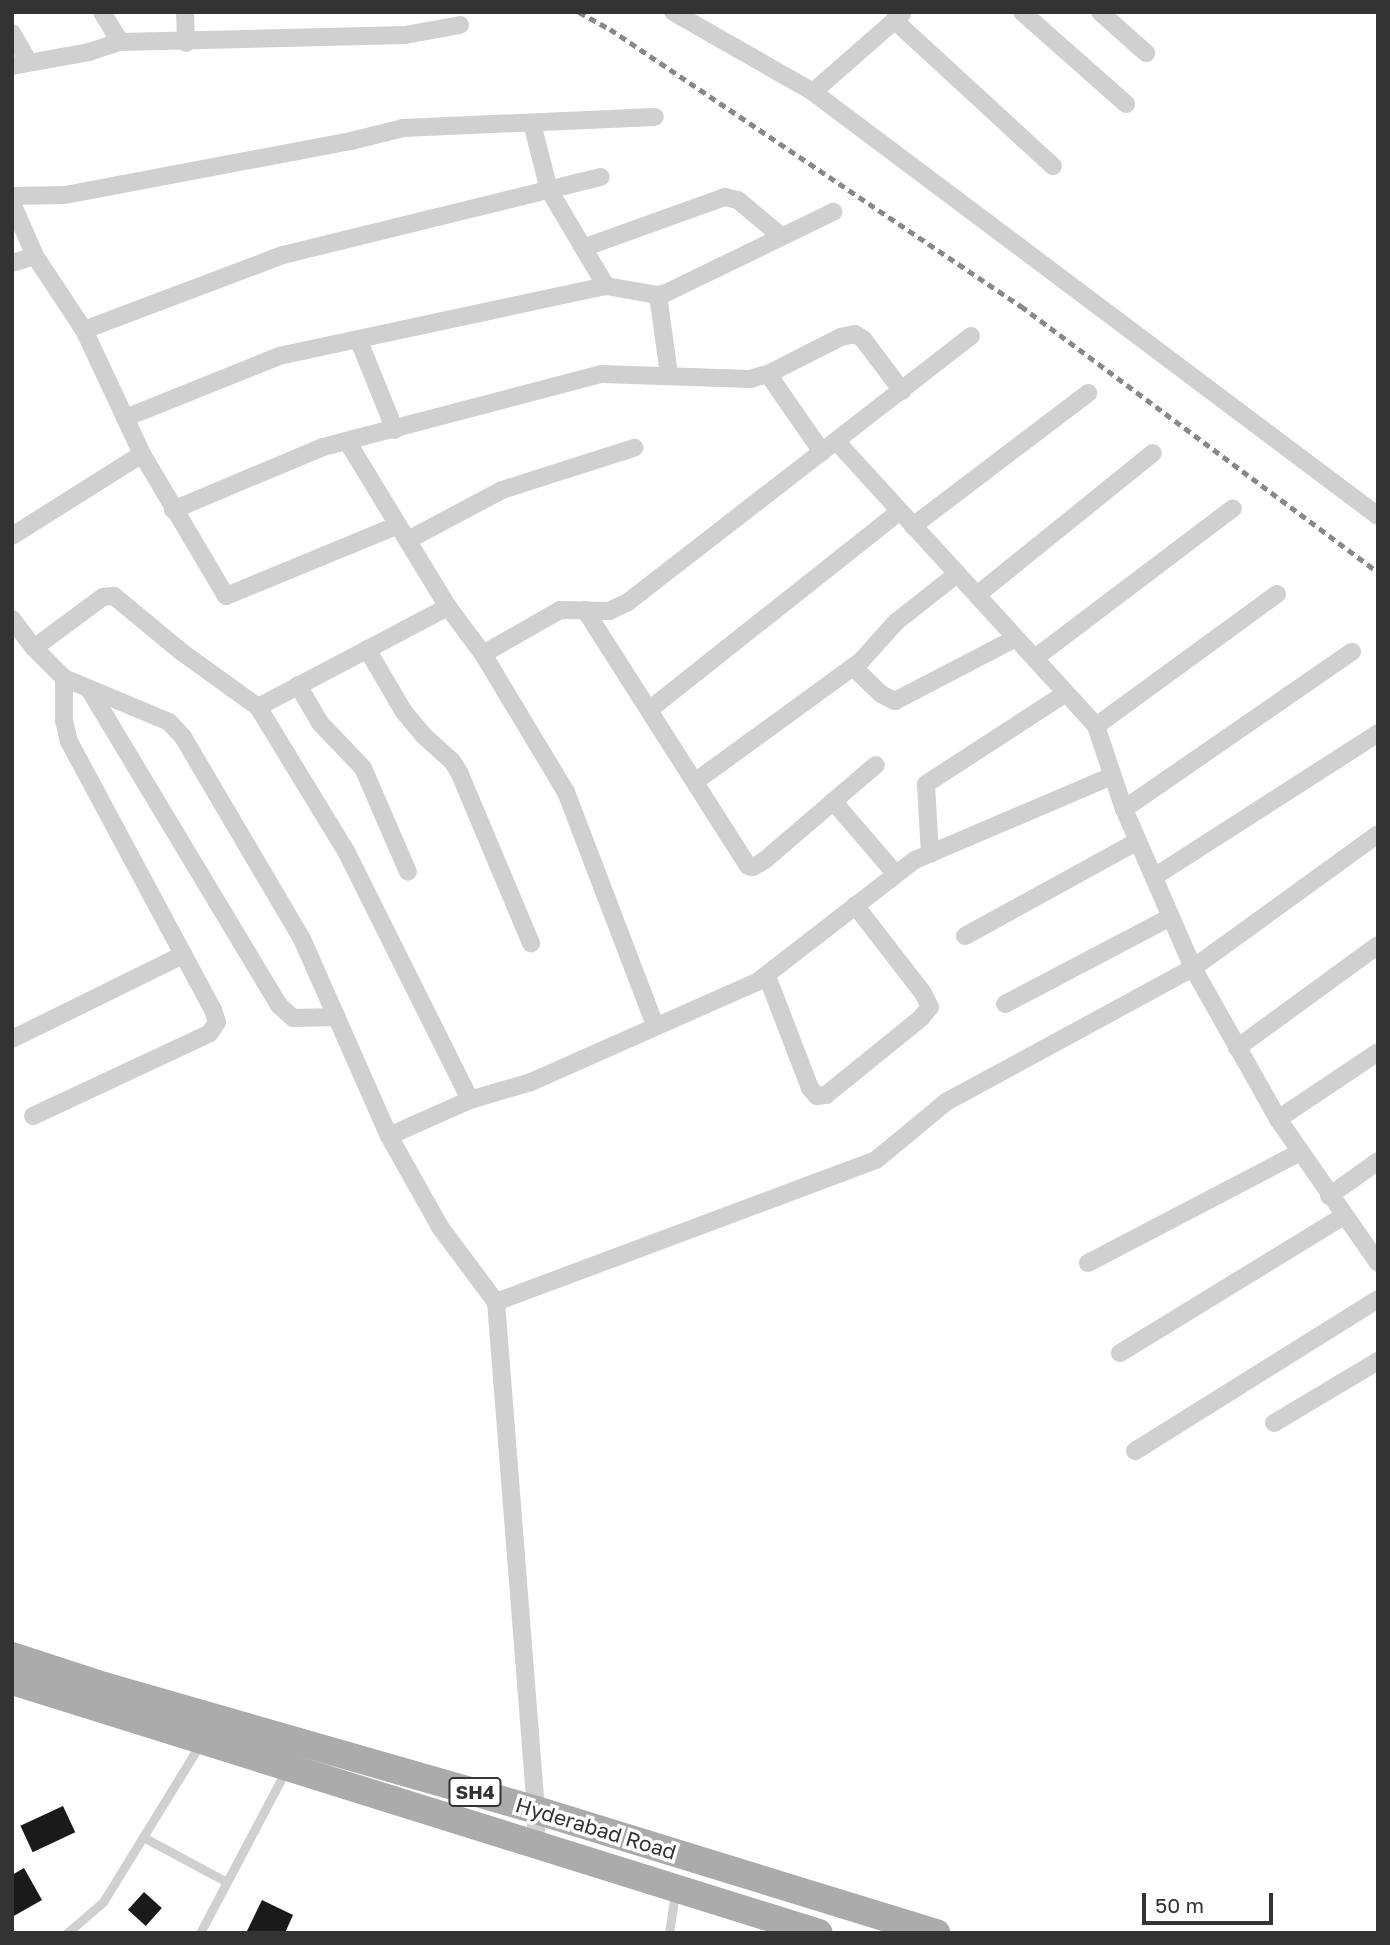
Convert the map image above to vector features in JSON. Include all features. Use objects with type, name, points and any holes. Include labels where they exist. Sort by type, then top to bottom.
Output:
[{"type":"main road","name":"Hyderabad Road","points":[[12,1656],[104,1686],[537,1810],[937,1933]]},
{"type":"main road","name":"Hyderabad Road","points":[[12,1681],[819,1933]]},
{"type":"street","points":[[102,12],[120,42]]},
{"type":"street","points":[[185,12],[186,43]]},
{"type":"street","points":[[673,12],[813,92],[1378,516]]},
{"type":"street","points":[[1022,12],[1126,104]]},
{"type":"street","points":[[1100,12],[1146,53]]},
{"type":"street","points":[[813,92],[899,16],[1053,166]]},
{"type":"street","points":[[12,33],[21,64],[89,52],[120,42],[186,43],[227,38],[405,35],[460,24]]},
{"type":"street","points":[[12,196],[65,195],[351,141],[403,128],[655,117]]},
{"type":"street","points":[[532,122],[549,190],[606,286]]},
{"type":"street","points":[[84,330],[283,255],[601,177]]},
{"type":"street","points":[[583,247],[731,197],[782,237]]},
{"type":"street","points":[[12,204],[35,256],[84,330],[142,454],[226,596],[403,532],[490,494],[634,448]]},
{"type":"street","points":[[125,418],[279,356],[606,286],[657,295],[833,212]]},
{"type":"street","points":[[12,263],[35,256]]},
{"type":"street","points":[[657,295],[669,374]]},
{"type":"street","points":[[173,510],[323,447],[602,374],[669,374],[737,380],[768,374],[841,337],[855,334],[863,339],[902,391]]},
{"type":"street","points":[[483,654],[560,610],[609,611],[628,602],[971,336]]},
{"type":"street","points":[[359,341],[395,430]]},
{"type":"street","points":[[768,374],[830,447],[900,511],[1096,726],[1124,809],[1193,968],[1278,1119],[1378,1263]]},
{"type":"street","points":[[913,526],[1088,393]]},
{"type":"street","points":[[347,441],[448,607],[483,654],[566,792],[655,1025]]},
{"type":"street","points":[[977,596],[1153,453]]},
{"type":"street","points":[[12,536],[142,454]]},
{"type":"street","points":[[1035,658],[1233,508]]},
{"type":"street","points":[[649,710],[900,511]]},
{"type":"street","points":[[696,781],[853,667],[896,622],[957,574]]},
{"type":"street","points":[[1096,726],[1277,594]]},
{"type":"street","points":[[34,648],[103,597],[114,596],[183,653],[258,707],[346,851],[470,1100]]},
{"type":"street","points":[[258,707],[448,607]]},
{"type":"street","points":[[585,610],[696,781],[744,861],[753,867],[876,765]]},
{"type":"street","points":[[12,619],[34,648],[64,678],[169,722],[183,737],[302,939],[389,1136],[440,1227],[496,1302],[537,1810],[536,1844]]},
{"type":"street","points":[[853,667],[881,694],[895,701],[1016,638]]},
{"type":"street","points":[[367,649],[404,712],[423,735],[452,761],[459,772],[531,943]]},
{"type":"street","points":[[1124,809],[1352,652]]},
{"type":"street","points":[[33,1116],[216,1028],[215,1015],[69,742],[64,721],[64,678]]},
{"type":"street","points":[[298,685],[320,723],[363,768],[408,872]]},
{"type":"street","points":[[89,689],[279,1005],[293,1018],[337,1017]]},
{"type":"street","points":[[930,854],[926,784],[1066,693]]},
{"type":"street","points":[[1154,877],[1378,733]]},
{"type":"street","points":[[389,1136],[470,1100],[531,1082],[767,976],[895,873],[930,854],[1112,776]]},
{"type":"street","points":[[833,801],[895,873]]},
{"type":"street","points":[[496,1302],[876,1160],[946,1102],[1193,968],[1378,834]]},
{"type":"street","points":[[965,936],[1138,841]]},
{"type":"street","points":[[767,976],[810,1088],[817,1096],[826,1095],[921,1018],[930,1007],[923,993],[855,905]]},
{"type":"street","points":[[1005,1004],[1171,917]]},
{"type":"street","points":[[1237,1048],[1378,945]]},
{"type":"street","points":[[12,1039],[183,955]]},
{"type":"street","points":[[1278,1119],[1378,1052]]},
{"type":"street","points":[[1088,1263],[1300,1152]]},
{"type":"street","points":[[1329,1196],[1378,1161]]},
{"type":"street","points":[[1120,1353],[1344,1216]]},
{"type":"street","points":[[1135,1451],[1378,1299]]},
{"type":"street","points":[[1274,1423],[1378,1361]]},
{"type":"lane","points":[[67,1933],[103,1902],[202,1742]]},
{"type":"lane","points":[[200,1933],[287,1768]]},
{"type":"lane","points":[[143,1837],[227,1882]]},
{"type":"lane","points":[[669,1933],[676,1888]]},
{"type":"building","points":[[63,1806],[75,1832],[33,1852],[20,1826]]},
{"type":"building","points":[[24,1868],[42,1900],[12,1917],[12,1875]]},
{"type":"building","points":[[144,1892],[162,1908],[146,1926],[128,1910]]},
{"type":"building","points":[[262,1900],[293,1915],[285,1933],[246,1933]]},
{"type":"railway","points":[[579,12],[610,29],[1021,306],[1378,572]]}]
